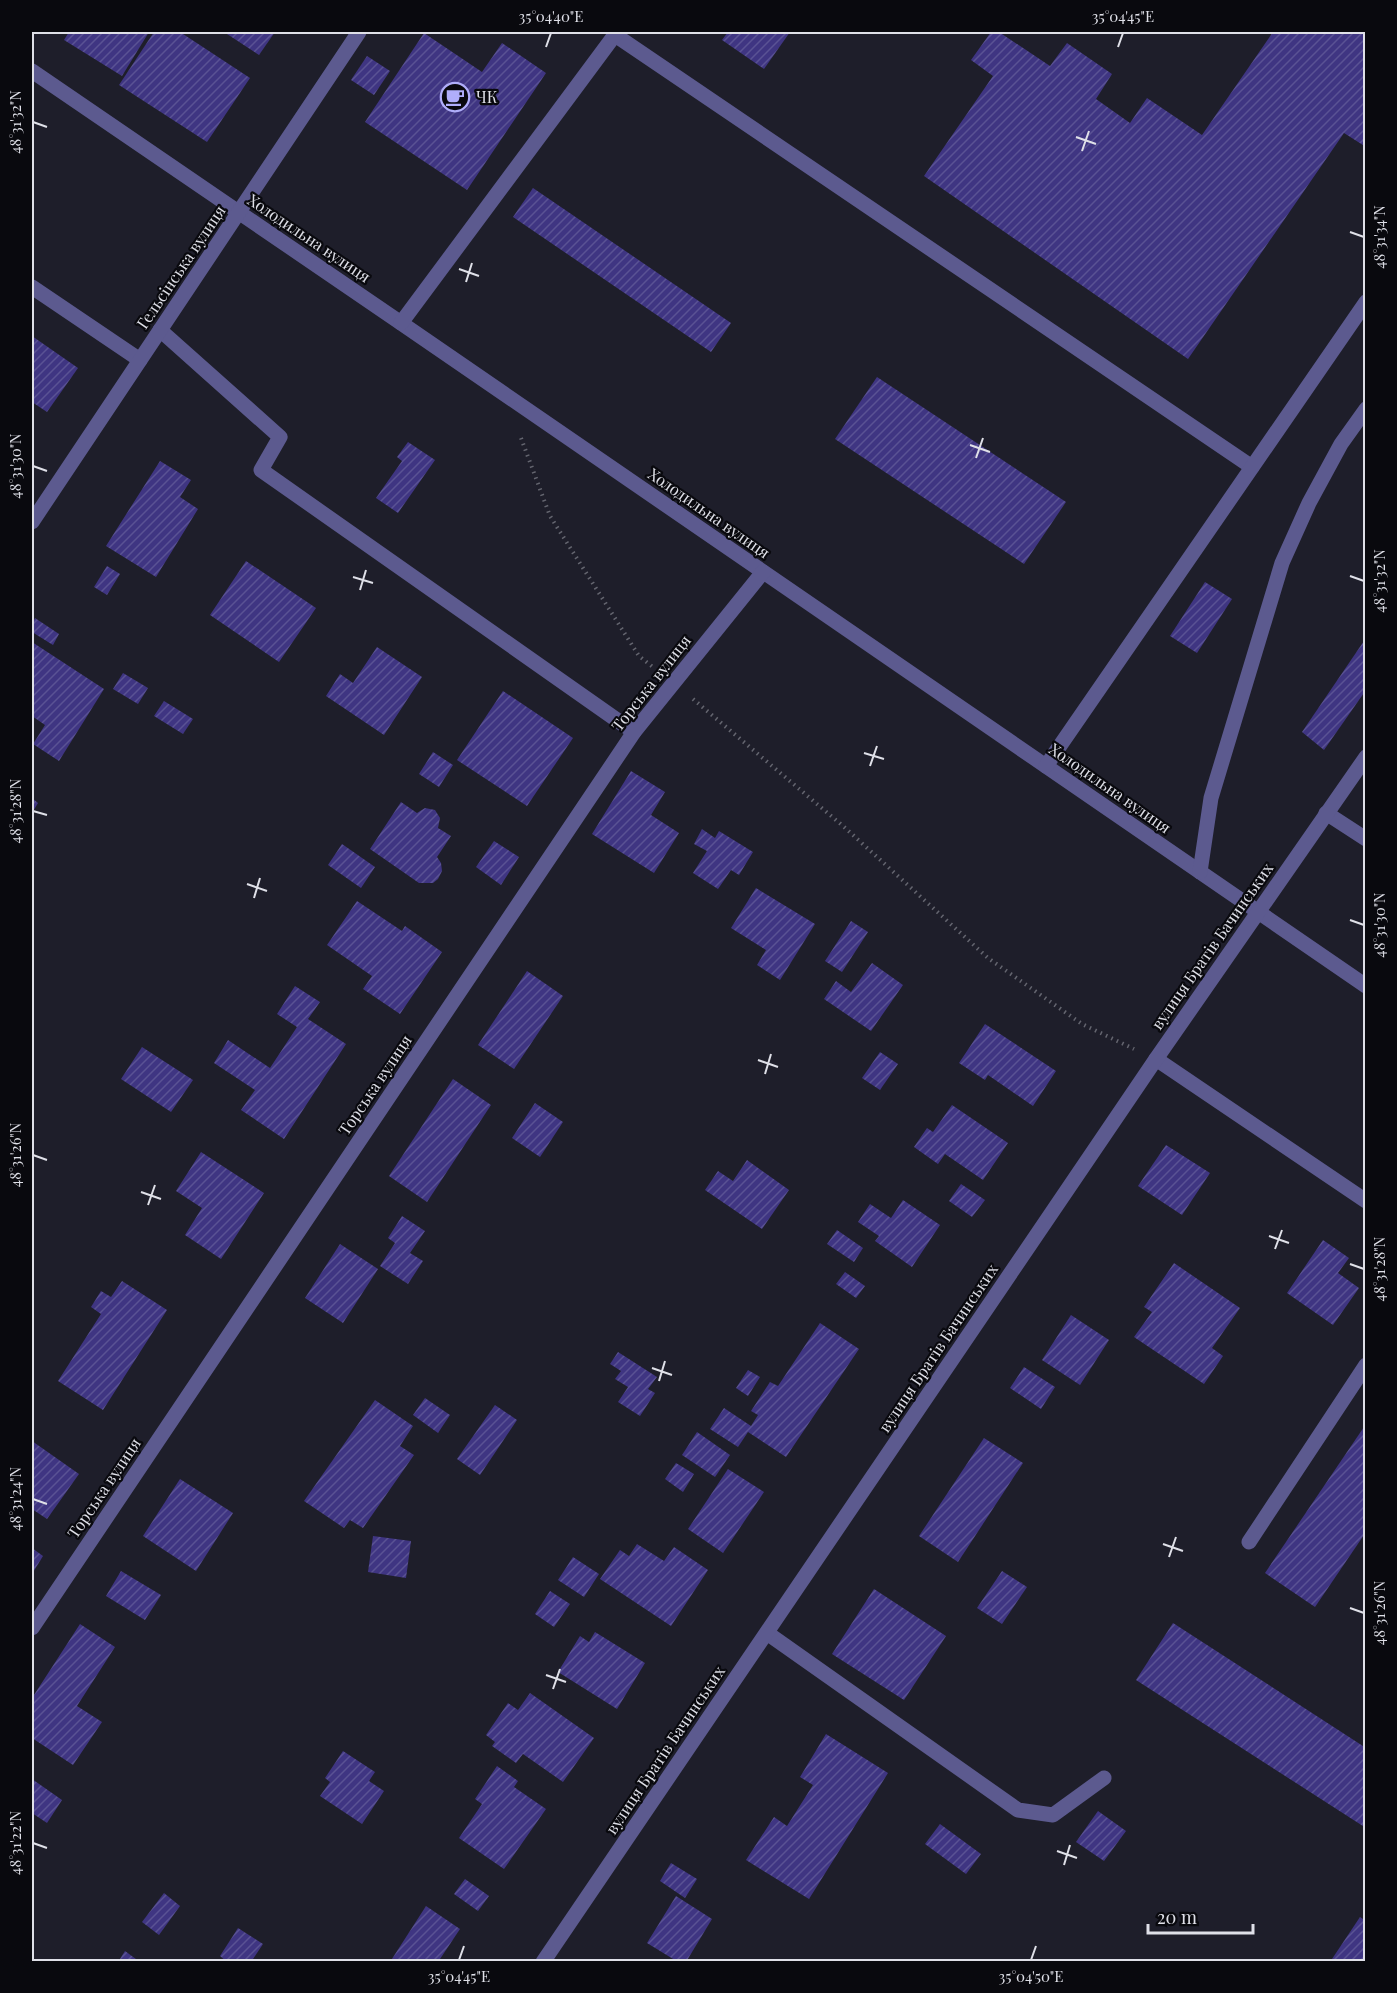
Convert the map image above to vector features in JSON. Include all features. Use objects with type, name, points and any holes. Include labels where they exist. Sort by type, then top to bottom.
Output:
[{"type":"street","name":"Гельсінська вулиця","points":[[32,522],[359,32]]},
{"type":"street","points":[[401,323],[616,33],[1252,467]]},
{"type":"street","name":"Холодильна вулиця","points":[[32,71],[1365,986]]},
{"type":"street","points":[[32,287],[140,360]]},
{"type":"street","points":[[1047,766],[1365,302]]},
{"type":"street","points":[[160,330],[280,437],[261,470],[634,732]]},
{"type":"street","points":[[1200,872],[1211,798],[1282,563],[1341,444],[1365,409]]},
{"type":"street","name":"Торська вулиця","points":[[32,1628],[634,732],[763,572]]},
{"type":"street","name":"вулиця Братів Бачинських","points":[[543,1962],[1156,1059],[1365,757]]},
{"type":"street","points":[[1326,813],[1365,839]]},
{"type":"street","points":[[1156,1059],[1365,1201]]},
{"type":"street","points":[[1249,1542],[1365,1365]]},
{"type":"street","points":[[767,1633],[1017,1810],[1053,1815],[1104,1778]]},
{"type":"path","points":[[505,395],[550,516],[639,656],[843,826],[988,958],[1082,1024],[1156,1059]]},
{"type":"building","points":[[69,32],[149,32],[122,76],[64,40]]},
{"type":"building","points":[[154,32],[180,32],[250,78],[207,142],[119,85]]},
{"type":"building","points":[[224,32],[275,32],[259,55]]},
{"type":"building","points":[[728,32],[790,32],[764,69],[722,40]]},
{"type":"building","points":[[991,32],[999,32],[1050,66],[1067,43],[1112,74],[1096,99],[1130,123],[1147,98],[1202,135],[1273,32],[1366,32],[1366,147],[1344,133],[1188,359],[924,176],[993,76],[971,60]]},
{"type":"building","name":"ЧК","points":[[424,33],[482,72],[502,43],[546,73],[467,190],[365,122]]},
{"type":"building","points":[[367,56],[390,71],[374,95],[351,80]]},
{"type":"building","points":[[533,188],[731,323],[711,352],[513,217]]},
{"type":"building","points":[[32,336],[78,368],[47,412],[32,402]]},
{"type":"building","points":[[877,377],[1066,502],[1024,564],[835,439]]},
{"type":"building","points":[[408,442],[435,460],[398,513],[376,498],[402,461],[397,457]]},
{"type":"building","points":[[160,461],[191,480],[180,497],[198,509],[156,577],[106,546]]},
{"type":"building","points":[[246,561],[316,608],[279,662],[210,615]]},
{"type":"building","points":[[107,566],[120,574],[107,595],[94,587]]},
{"type":"building","points":[[1205,582],[1232,599],[1197,653],[1170,636]]},
{"type":"building","points":[[35,618],[59,634],[53,645],[32,632]]},
{"type":"building","points":[[1366,638],[1366,690],[1324,750],[1302,732]]},
{"type":"building","points":[[32,642],[104,689],[59,761],[33,744],[45,725],[32,716]]},
{"type":"building","points":[[377,647],[422,677],[384,735],[326,696],[340,674],[353,683]]},
{"type":"building","points":[[123,673],[148,688],[138,704],[113,689]]},
{"type":"building","points":[[503,691],[573,738],[527,806],[457,760]]},
{"type":"building","points":[[164,701],[193,719],[183,734],[154,716]]},
{"type":"building","points":[[433,752],[453,765],[439,787],[419,774]]},
{"type":"building","points":[[631,771],[665,792],[651,815],[679,833],[654,873],[592,834]]},
{"type":"building","points":[[32,798],[38,803],[32,813]]},
{"type":"building","points":[[401,802],[417,813],[425,808],[435,810],[440,818],[438,828],[451,836],[437,857],[442,871],[433,883],[419,883],[370,849]]},
{"type":"building","points":[[702,829],[715,838],[719,831],[753,852],[739,875],[731,870],[718,889],[693,873],[707,851],[694,844]]},
{"type":"building","points":[[494,841],[519,857],[501,885],[476,867]]},
{"type":"building","points":[[342,844],[375,867],[361,888],[328,865]]},
{"type":"building","points":[[756,888],[815,924],[780,980],[757,965],[766,950],[731,928]]},
{"type":"building","points":[[357,901],[402,931],[405,926],[442,952],[400,1014],[363,989],[372,976],[327,945]]},
{"type":"building","points":[[851,921],[868,932],[842,972],[825,961]]},
{"type":"building","points":[[872,963],[903,985],[871,1031],[824,999],[836,981],[851,992]]},
{"type":"building","points":[[527,971],[563,996],[514,1069],[478,1045]]},
{"type":"building","points":[[295,986],[320,1002],[308,1019],[346,1044],[284,1139],[241,1110],[255,1090],[214,1063],[228,1040],[270,1068],[297,1027],[277,1014]]},
{"type":"building","points":[[985,1024],[1056,1071],[1033,1106],[988,1075],[985,1080],[959,1063]]},
{"type":"building","points":[[142,1047],[193,1080],[171,1112],[121,1079]]},
{"type":"building","points":[[880,1052],[898,1064],[880,1090],[862,1078]]},
{"type":"building","points":[[453,1079],[491,1105],[427,1202],[389,1176]]},
{"type":"building","points":[[535,1103],[563,1122],[540,1157],[512,1138]]},
{"type":"building","points":[[952,1105],[1008,1143],[983,1180],[945,1154],[938,1164],[914,1147],[927,1128],[933,1132]]},
{"type":"building","points":[[1166,1145],[1210,1173],[1182,1215],[1138,1186]]},
{"type":"building","points":[[201,1152],[264,1193],[221,1259],[185,1235],[202,1208],[176,1191]]},
{"type":"building","points":[[747,1160],[789,1190],[762,1229],[705,1190],[718,1171],[733,1181]]},
{"type":"building","points":[[961,1184],[985,1200],[972,1217],[949,1201]]},
{"type":"building","points":[[903,1200],[940,1225],[912,1267],[875,1241],[879,1236],[858,1222],[870,1204],[891,1218]]},
{"type":"building","points":[[402,1216],[425,1231],[410,1253],[423,1261],[408,1284],[380,1266],[395,1243],[388,1238]]},
{"type":"building","points":[[837,1230],[863,1248],[854,1262],[827,1244]]},
{"type":"building","points":[[1323,1240],[1349,1258],[1338,1273],[1359,1288],[1333,1325],[1287,1293]]},
{"type":"building","points":[[340,1244],[378,1269],[343,1323],[305,1298]]},
{"type":"building","points":[[1174,1263],[1240,1308],[1212,1348],[1223,1356],[1204,1384],[1134,1337],[1152,1312],[1144,1307]]},
{"type":"building","points":[[845,1272],[865,1286],[856,1298],[836,1284]]},
{"type":"building","points":[[122,1281],[167,1310],[103,1410],[58,1381],[101,1314],[91,1307],[101,1291],[111,1297]]},
{"type":"building","points":[[1071,1315],[1109,1340],[1080,1385],[1042,1360]]},
{"type":"building","points":[[820,1323],[859,1349],[786,1457],[748,1432],[738,1447],[710,1429],[724,1408],[751,1426],[758,1415],[751,1411],[770,1382],[778,1386]]},
{"type":"building","points":[[618,1352],[657,1377],[648,1389],[655,1393],[640,1416],[618,1402],[628,1387],[615,1379],[621,1371],[610,1364]]},
{"type":"building","points":[[1024,1367],[1055,1387],[1041,1409],[1010,1388]]},
{"type":"building","points":[[748,1370],[760,1377],[748,1396],[736,1388]]},
{"type":"building","points":[[425,1398],[450,1415],[438,1433],[413,1415]]},
{"type":"building","points":[[375,1400],[413,1426],[400,1446],[414,1455],[363,1528],[350,1520],[344,1528],[304,1501]]},
{"type":"building","points":[[495,1405],[517,1420],[480,1475],[457,1459]]},
{"type":"building","points":[[1366,1424],[1366,1532],[1315,1607],[1265,1573]]},
{"type":"building","points":[[697,1432],[730,1455],[715,1477],[682,1455]]},
{"type":"building","points":[[984,1438],[1023,1463],[958,1562],[919,1536]]},
{"type":"building","points":[[32,1441],[79,1474],[47,1519],[32,1509]]},
{"type":"building","points":[[676,1463],[694,1474],[683,1492],[665,1479]]},
{"type":"building","points":[[728,1469],[764,1492],[723,1553],[688,1529]]},
{"type":"building","points":[[180,1479],[233,1513],[196,1571],[143,1536]]},
{"type":"building","points":[[373,1536],[411,1541],[406,1578],[368,1572]]},
{"type":"building","points":[[637,1544],[664,1561],[674,1547],[708,1570],[671,1626],[600,1579],[620,1550],[629,1556]]},
{"type":"building","points":[[32,1548],[43,1556],[32,1574]]},
{"type":"building","points":[[573,1557],[599,1574],[584,1597],[558,1580]]},
{"type":"building","points":[[121,1571],[161,1595],[145,1620],[106,1596]]},
{"type":"building","points":[[1002,1571],[1027,1587],[1002,1624],[977,1608]]},
{"type":"building","points":[[874,1589],[946,1636],[904,1700],[832,1654]]},
{"type":"building","points":[[550,1591],[570,1604],[554,1627],[535,1614]]},
{"type":"building","points":[[1173,1623],[1366,1748],[1366,1828],[1136,1680]]},
{"type":"building","points":[[80,1624],[115,1647],[77,1706],[102,1722],[73,1765],[32,1738],[32,1698]]},
{"type":"building","points":[[595,1632],[645,1663],[617,1709],[558,1672],[580,1636],[589,1642]]},
{"type":"building","points":[[530,1693],[594,1738],[563,1782],[523,1754],[516,1763],[492,1746],[495,1742],[486,1735],[508,1703],[518,1710]]},
{"type":"building","points":[[826,1734],[888,1773],[809,1899],[746,1860],[774,1817],[787,1826],[813,1785],[800,1777]]},
{"type":"building","points":[[343,1751],[375,1772],[369,1781],[384,1791],[362,1824],[320,1796],[330,1782],[325,1778]]},
{"type":"building","points":[[497,1766],[518,1781],[514,1787],[546,1809],[504,1869],[459,1838],[482,1804],[475,1799]]},
{"type":"building","points":[[32,1779],[62,1800],[47,1823],[32,1813]]},
{"type":"building","points":[[1098,1811],[1126,1831],[1104,1861],[1076,1842]]},
{"type":"building","points":[[940,1824],[981,1854],[966,1874],[925,1844]]},
{"type":"building","points":[[671,1863],[697,1879],[685,1898],[660,1881]]},
{"type":"building","points":[[465,1879],[489,1896],[478,1911],[454,1894]]},
{"type":"building","points":[[164,1893],[180,1906],[159,1935],[142,1922]]},
{"type":"building","points":[[676,1896],[712,1919],[686,1962],[678,1962],[647,1943]]},
{"type":"building","points":[[426,1906],[460,1929],[438,1962],[390,1962]]},
{"type":"building","points":[[1360,1917],[1366,1921],[1366,1962],[1330,1962]]},
{"type":"building","points":[[238,1928],[263,1944],[251,1962],[227,1962],[220,1956]]},
{"type":"building","points":[[125,1951],[140,1962],[118,1962]]},
{"type":"place","name":"ЧК","points":[[455,97]]}]
